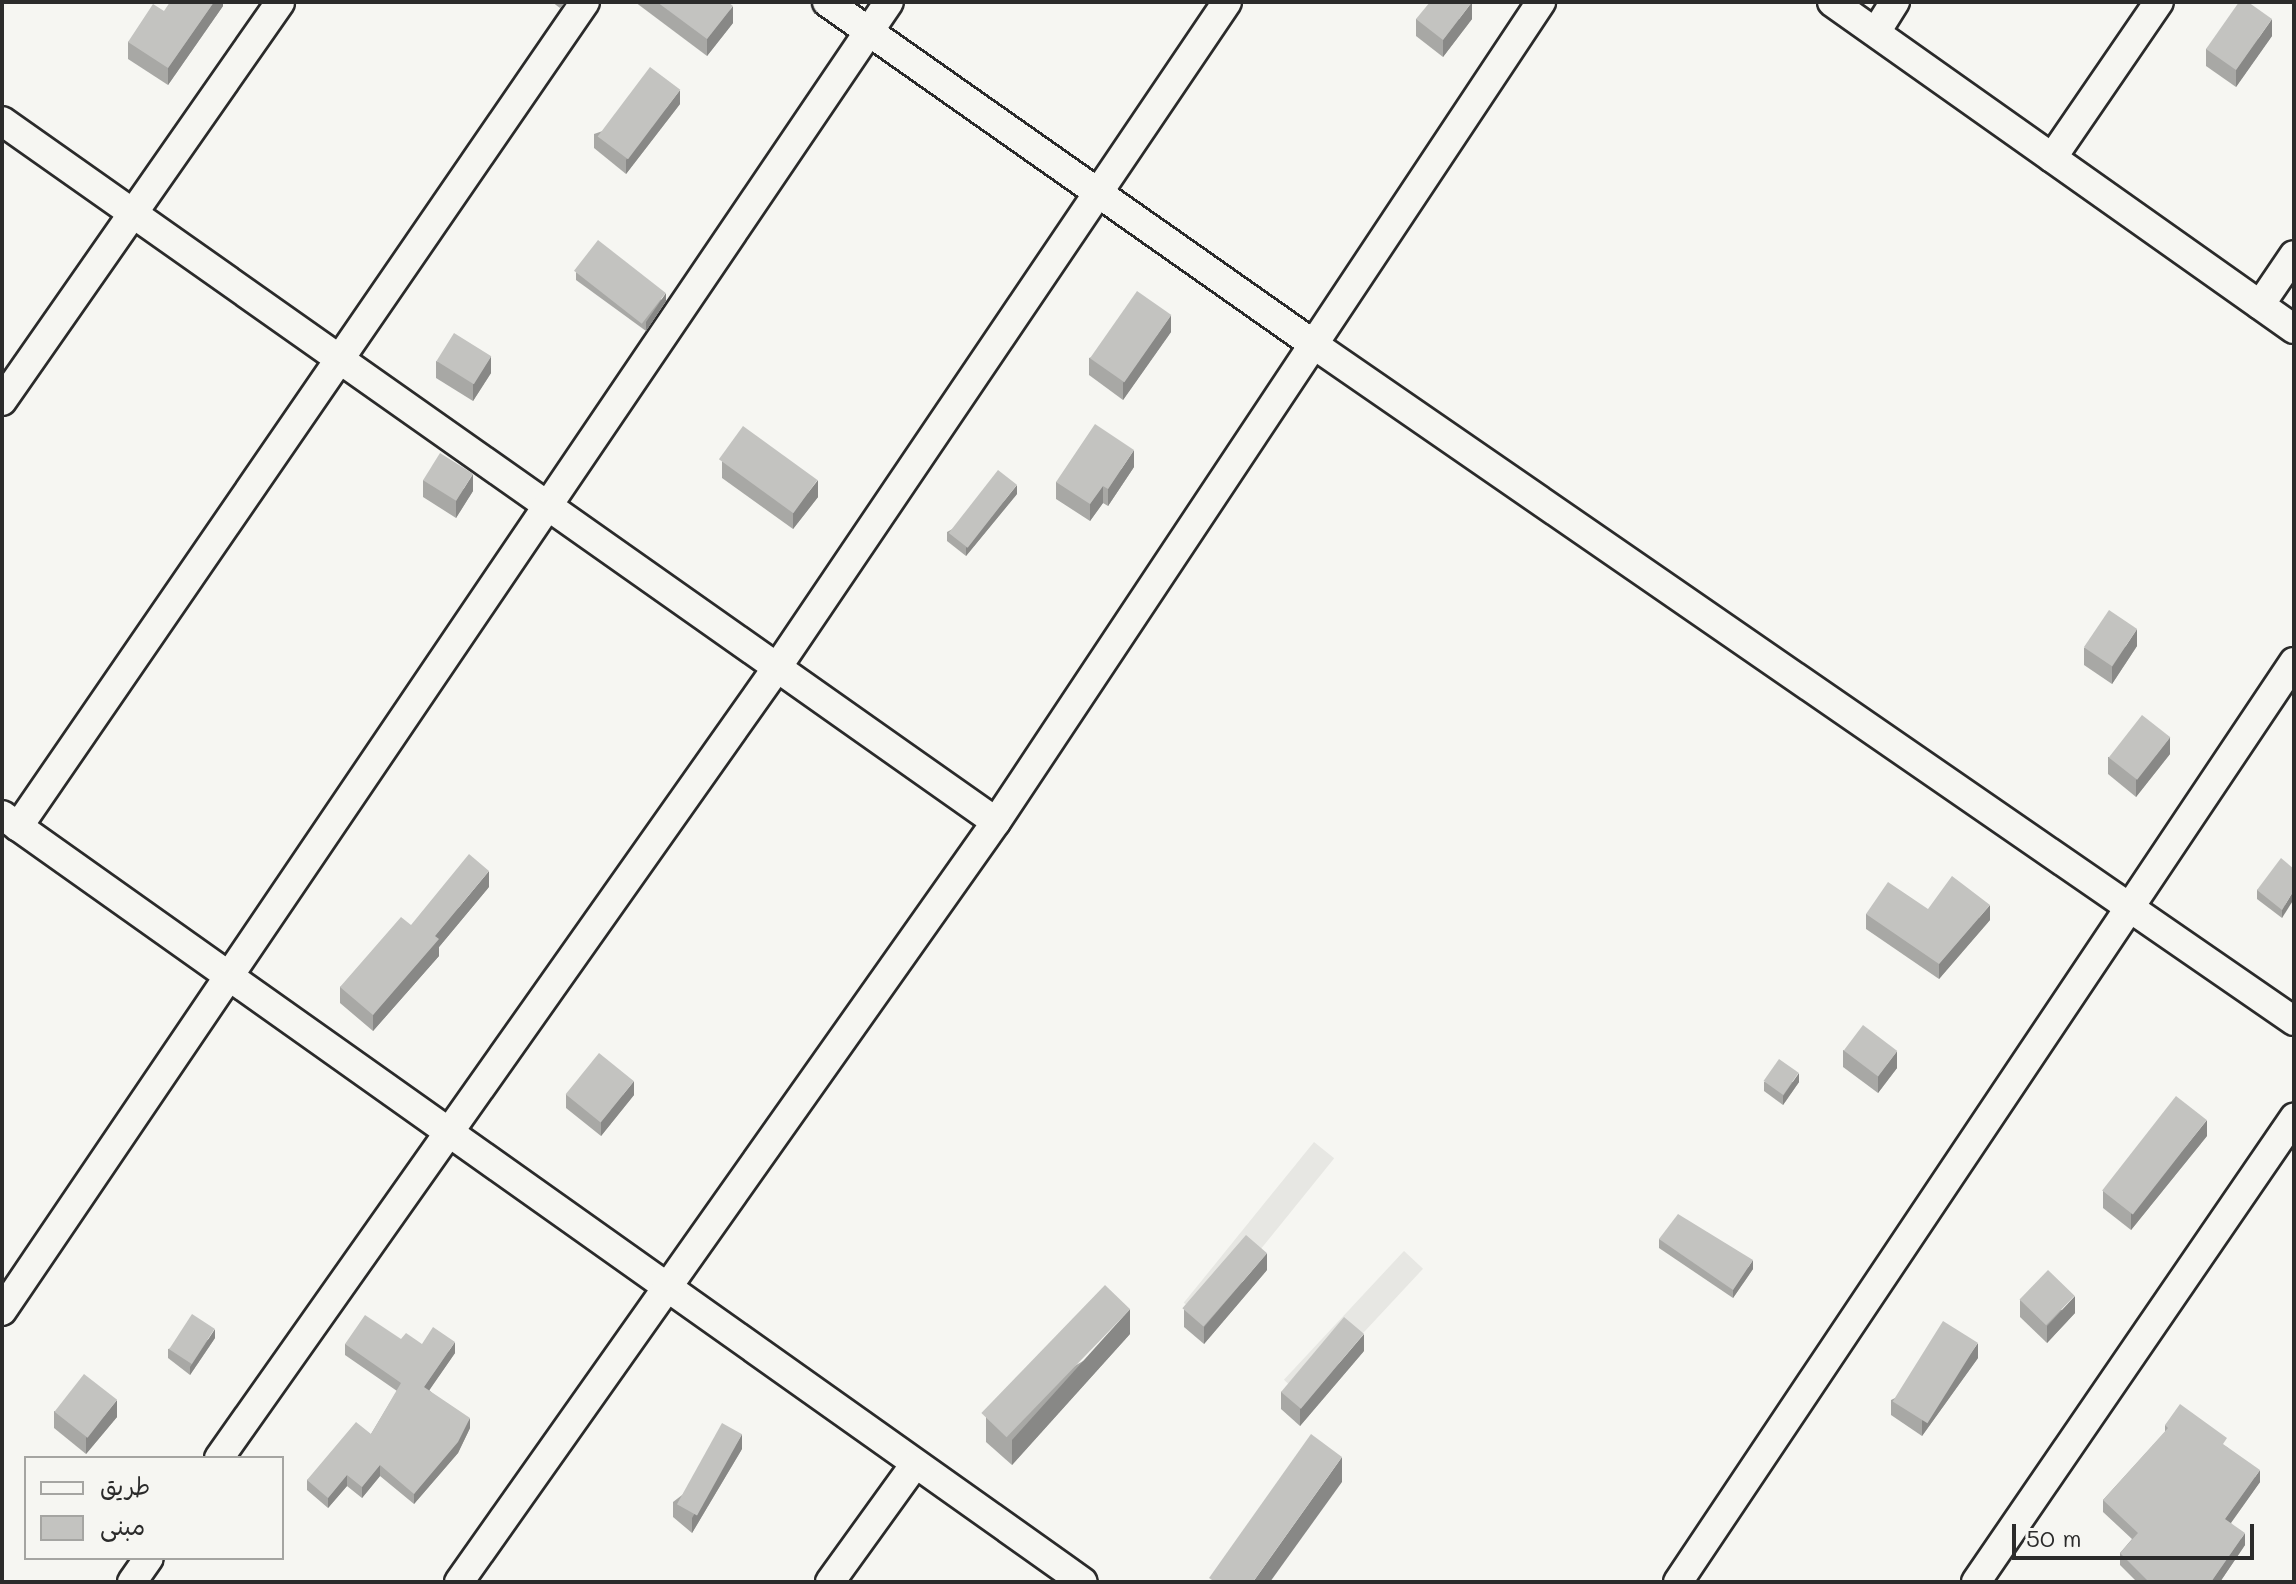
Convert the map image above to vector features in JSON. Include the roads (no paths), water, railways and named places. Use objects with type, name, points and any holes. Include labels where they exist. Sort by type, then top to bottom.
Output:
[{"type":"street","points":[[2,401],[280,2]]},
{"type":"street","points":[[585,2],[341,357],[10,821],[1083,1582]]},
{"type":"street","points":[[827,2],[1097,194],[2294,1021]]},
{"type":"street","points":[[2,1311],[231,979],[889,2]]},
{"type":"street","points":[[220,1456],[446,1132],[776,669],[1227,2]]},
{"type":"street","points":[[459,1582],[669,1290],[996,822],[1541,2]]},
{"type":"street","points":[[1832,2],[2294,329]]},
{"type":"street","points":[[1876,32],[1895,2]]},
{"type":"street","points":[[2052,158],[2159,2]]},
{"type":"street","points":[[2,121],[341,357],[776,669],[996,822]]},
{"type":"street","points":[[2260,305],[2294,255]]},
{"type":"street","points":[[1678,1582],[2294,662]]},
{"type":"street","points":[[1976,1582],[2294,1118]]},
{"type":"street","points":[[830,1582],[915,1464]]},
{"type":"street","points":[[132,1582],[148,1560]]}]
